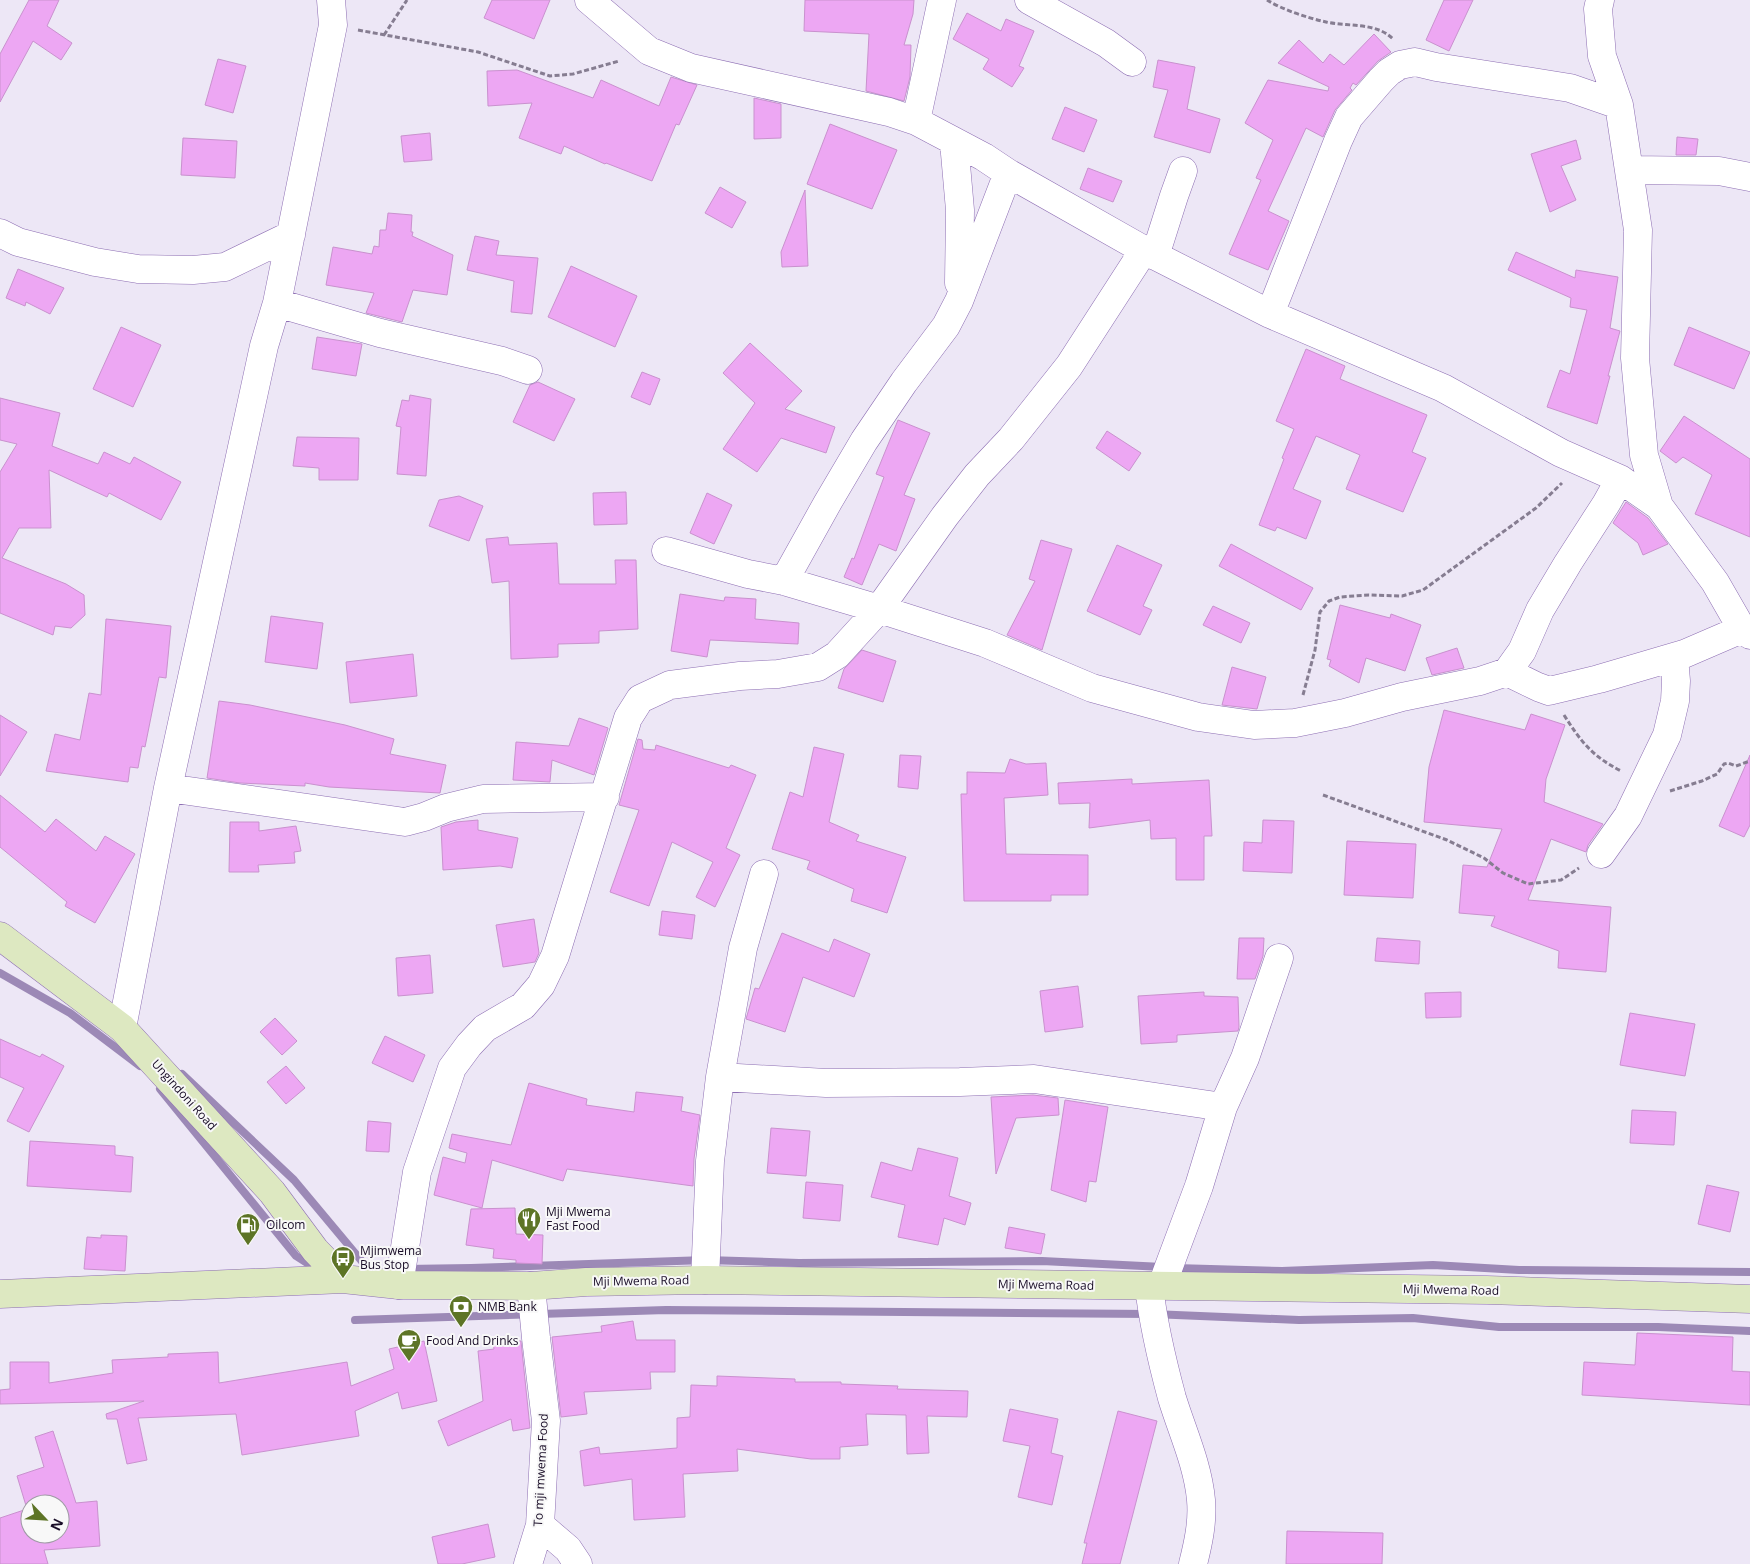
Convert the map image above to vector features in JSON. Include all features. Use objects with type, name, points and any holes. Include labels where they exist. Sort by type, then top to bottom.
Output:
[{"type":"main road","name":"Ungindoni Road","points":[[0,936],[122,1028],[272,1192],[314,1250],[343,1279]]},
{"type":"main road","name":"Mji Mwema Road","points":[[0,1294],[343,1279],[399,1285],[531,1286],[586,1282],[706,1280],[1487,1290],[1750,1299]]},
{"type":"street","points":[[589,0],[649,51],[691,68],[889,112],[916,121],[984,157],[1008,173],[1149,253],[1270,314],[1443,388],[1561,453],[1620,479],[1659,506],[1715,582],[1746,632],[1674,657],[1599,679],[1549,691],[1507,672]]},
{"type":"street","points":[[916,121],[942,0]]},
{"type":"street","points":[[1029,0],[1106,43],[1132,62]]},
{"type":"street","points":[[1600,0],[1598,9],[1602,56],[1619,105],[1638,230],[1635,358],[1644,455],[1659,506]]},
{"type":"street","points":[[122,1028],[168,788],[264,346],[277,303],[332,12]]},
{"type":"street","points":[[1270,314],[1334,149],[1349,116],[1380,80],[1400,65],[1415,62],[1570,88],[1619,105]]},
{"type":"street","points":[[954,142],[960,210],[959,301]]},
{"type":"street","points":[[1629,170],[1719,171],[1750,177]]},
{"type":"street","points":[[399,1285],[417,1172],[452,1068],[469,1045],[485,1028],[523,1006],[541,985],[555,956],[628,718],[640,699],[670,685],[740,676],[778,674],[818,667],[836,655],[879,609],[971,482],[1011,439],[1069,366],[1149,253],[1183,172]]},
{"type":"street","points":[[784,581],[864,441],[904,382],[946,326],[959,301],[1008,173]]},
{"type":"street","points":[[0,233],[18,242],[95,262],[138,269],[193,270],[225,267],[291,235]]},
{"type":"street","points":[[277,303],[380,333],[502,361],[528,370]]},
{"type":"street","points":[[666,551],[748,574],[784,581],[986,643],[1092,688],[1189,714],[1254,725],[1295,722],[1345,713],[1402,697],[1480,681],[1507,672],[1522,651],[1545,602],[1620,479]]},
{"type":"street","points":[[1601,854],[1628,816],[1667,735],[1675,701],[1674,657]]},
{"type":"street","points":[[168,788],[405,822],[446,808],[483,799],[605,797]]},
{"type":"street","points":[[706,1280],[710,1162],[720,1077],[743,948],[764,874]]},
{"type":"street","points":[[1193,1564],[1199,1541],[1201,1500],[1193,1460],[1172,1397],[1152,1314],[1155,1286],[1199,1186],[1224,1107],[1245,1058],[1279,958]]},
{"type":"street","points":[[720,1077],[826,1083],[960,1082],[1034,1079],[1224,1107]]},
{"type":"street","name":"To mji mwema Food","points":[[528,1564],[540,1525],[546,1421],[531,1286]]},
{"type":"street","points":[[540,1525],[568,1549],[578,1564]]},
{"type":"path","points":[[384,35],[407,0]]},
{"type":"path","points":[[1267,0],[1276,6],[1327,22],[1360,25],[1386,32],[1415,62]]},
{"type":"path","points":[[332,12],[384,35],[478,52],[550,76],[573,74],[612,64],[649,51]]},
{"type":"path","points":[[1295,722],[1315,650],[1320,612],[1329,601],[1340,597],[1369,595],[1402,596],[1423,590],[1536,508],[1585,463]]},
{"type":"path","points":[[1549,691],[1579,739],[1593,754],[1618,770],[1644,783]]},
{"type":"path","points":[[1632,807],[1651,794],[1702,781],[1717,774],[1724,764],[1728,763],[1736,766],[1750,761]]},
{"type":"path","points":[[1323,795],[1447,840],[1484,858],[1503,873],[1528,884],[1561,880],[1601,854]]},
{"type":"building","points":[[29,0],[59,0],[47,26],[72,43],[61,60],[33,41],[0,102],[0,54]]},
{"type":"building","points":[[492,0],[550,0],[534,39],[484,18]]},
{"type":"building","points":[[805,0],[914,0],[913,14],[904,45],[911,45],[910,77],[904,101],[866,91],[869,34],[804,31]]},
{"type":"building","points":[[1444,0],[1473,0],[1449,51],[1426,40]]},
{"type":"building","points":[[967,13],[1001,31],[1006,19],[1034,31],[1019,66],[1024,68],[1012,87],[983,69],[989,59],[953,39]]},
{"type":"building","points":[[1374,34],[1391,52],[1378,61],[1356,85],[1353,83],[1350,88],[1352,90],[1335,110],[1323,137],[1306,128],[1268,211],[1289,221],[1268,270],[1229,254],[1261,180],[1256,178],[1273,140],[1245,123],[1268,80],[1328,91],[1329,87],[1278,63],[1299,40],[1323,63],[1330,54],[1344,65]]},
{"type":"building","points":[[218,59],[246,66],[233,113],[205,105]]},
{"type":"building","points":[[1158,60],[1195,67],[1187,109],[1220,119],[1210,153],[1154,137],[1168,90],[1153,87]]},
{"type":"building","points":[[517,70],[593,98],[601,80],[659,106],[671,77],[697,85],[679,125],[676,124],[652,181],[605,164],[564,146],[561,154],[519,138],[532,103],[488,106],[487,71]]},
{"type":"building","points":[[754,98],[781,104],[781,138],[754,139]]},
{"type":"building","points":[[1065,107],[1097,120],[1084,152],[1052,139]]},
{"type":"building","points":[[830,124],[897,150],[872,209],[807,184]]},
{"type":"building","points":[[430,133],[432,160],[404,162],[401,136]]},
{"type":"building","points":[[1677,137],[1698,139],[1696,155],[1676,155]]},
{"type":"building","points":[[183,138],[237,141],[235,178],[181,175]]},
{"type":"building","points":[[1576,140],[1581,159],[1561,166],[1576,200],[1550,212],[1531,154]]},
{"type":"building","points":[[1088,168],[1122,181],[1113,202],[1080,189]]},
{"type":"building","points":[[720,187],[746,202],[732,228],[705,213]]},
{"type":"building","points":[[805,190],[808,266],[782,267],[781,252]]},
{"type":"building","points":[[388,213],[412,215],[412,236],[453,255],[447,295],[413,290],[402,322],[366,313],[374,293],[326,285],[333,247],[372,254],[374,246],[379,247],[380,230],[386,230]]},
{"type":"building","points":[[475,236],[499,241],[496,255],[538,258],[532,314],[511,312],[514,281],[467,270]]},
{"type":"building","points":[[1516,252],[1575,278],[1576,270],[1618,277],[1610,328],[1620,331],[1597,424],[1547,407],[1560,370],[1570,374],[1587,310],[1570,307],[1571,298],[1508,270]]},
{"type":"building","points":[[571,266],[637,296],[615,347],[548,317]]},
{"type":"building","points":[[18,269],[64,288],[50,314],[26,302],[25,306],[6,298]]},
{"type":"building","points":[[121,327],[161,345],[133,407],[93,389]]},
{"type":"building","points":[[1689,327],[1750,352],[1734,389],[1674,365]]},
{"type":"building","points":[[317,337],[362,344],[356,376],[312,369]]},
{"type":"building","points":[[750,343],[802,391],[785,409],[835,427],[826,453],[781,438],[757,472],[723,449],[755,403],[723,373]]},
{"type":"building","points":[[1306,349],[1345,366],[1340,379],[1427,415],[1412,452],[1426,458],[1403,512],[1346,489],[1360,455],[1316,436],[1293,489],[1321,501],[1306,539],[1277,527],[1275,531],[1259,525],[1294,429],[1276,421]]},
{"type":"building","points":[[642,372],[660,379],[650,405],[631,397]]},
{"type":"building","points":[[538,382],[575,399],[554,441],[513,422],[530,385]]},
{"type":"building","points":[[410,395],[431,399],[426,476],[397,474],[401,427],[396,426],[402,400],[409,401]]},
{"type":"building","points":[[0,398],[60,413],[52,446],[98,464],[104,452],[130,464],[134,457],[181,482],[161,520],[109,493],[107,497],[49,470],[51,528],[19,528],[2,558],[66,584],[84,595],[85,615],[71,628],[55,626],[53,635],[0,613],[0,472],[17,444],[0,440]]},
{"type":"building","points":[[1684,416],[1750,459],[1750,537],[1695,514],[1712,475],[1683,457],[1676,463],[1660,451]]},
{"type":"building","points":[[898,420],[930,433],[904,495],[915,499],[896,551],[879,544],[862,585],[844,577],[852,558],[854,559],[884,477],[876,474]]},
{"type":"building","points":[[1107,431],[1141,453],[1129,471],[1096,448]]},
{"type":"building","points":[[297,437],[359,438],[358,480],[319,480],[319,468],[293,466]]},
{"type":"building","points":[[626,492],[627,524],[594,525],[593,493]]},
{"type":"building","points":[[707,493],[732,505],[714,544],[690,533]]},
{"type":"building","points":[[459,496],[483,506],[469,541],[429,526],[439,500]]},
{"type":"building","points":[[1626,502],[1648,518],[1668,544],[1643,555],[1638,543],[1613,523]]},
{"type":"building","points":[[508,537],[509,545],[557,543],[559,584],[616,584],[615,560],[636,560],[638,629],[599,631],[599,643],[558,644],[558,657],[511,659],[509,581],[492,583],[486,539]]},
{"type":"building","points":[[1041,540],[1072,549],[1042,650],[1007,635],[1035,581],[1029,579]]},
{"type":"building","points":[[1231,544],[1313,588],[1301,610],[1219,566]]},
{"type":"building","points":[[1117,545],[1162,565],[1143,606],[1152,610],[1140,635],[1087,611]]},
{"type":"building","points":[[680,594],[724,601],[725,597],[756,599],[755,619],[799,623],[798,644],[710,640],[707,657],[671,651]]},
{"type":"building","points":[[1340,605],[1390,618],[1391,614],[1421,625],[1405,671],[1366,658],[1359,683],[1329,666],[1331,660],[1327,659]]},
{"type":"building","points":[[1213,606],[1250,623],[1241,643],[1203,625]]},
{"type":"building","points":[[271,616],[323,623],[317,669],[265,662]]},
{"type":"building","points":[[106,619],[171,626],[166,678],[159,677],[145,747],[142,746],[138,768],[130,767],[128,782],[46,771],[55,734],[80,740],[89,693],[101,695]]},
{"type":"building","points":[[1457,648],[1464,668],[1432,675],[1426,658]]},
{"type":"building","points":[[862,650],[896,661],[883,702],[838,688],[844,669]]},
{"type":"building","points":[[413,654],[417,696],[350,703],[346,662]]},
{"type":"building","points":[[1232,667],[1266,677],[1257,709],[1222,705]]},
{"type":"building","points":[[219,701],[250,705],[345,725],[394,739],[390,754],[446,765],[440,793],[329,787],[305,783],[305,786],[240,783],[207,778]]},
{"type":"building","points":[[1444,710],[1525,730],[1531,714],[1565,725],[1546,779],[1544,802],[1603,824],[1588,845],[1586,852],[1551,839],[1528,900],[1611,907],[1606,972],[1558,968],[1559,951],[1491,926],[1495,916],[1459,913],[1463,865],[1487,867],[1502,829],[1424,822],[1429,767]]},
{"type":"building","points":[[0,715],[27,732],[0,776]]},
{"type":"building","points":[[579,718],[608,728],[594,775],[552,760],[550,782],[513,780],[516,742],[569,746]]},
{"type":"building","points":[[638,739],[642,740],[643,749],[655,750],[656,745],[729,768],[731,765],[756,775],[726,848],[740,855],[715,907],[696,897],[713,862],[672,842],[649,906],[610,892],[639,810],[619,805]]},
{"type":"building","points":[[814,747],[844,754],[829,822],[859,835],[856,841],[906,857],[887,913],[851,901],[854,889],[807,869],[810,861],[772,849],[790,792],[803,797]]},
{"type":"building","points":[[900,755],[921,756],[918,789],[898,787]]},
{"type":"building","points":[[1750,755],[1750,825],[1744,837],[1719,826]]},
{"type":"building","points":[[1010,759],[1026,764],[1046,763],[1048,795],[1004,798],[1006,854],[1088,855],[1088,895],[1051,895],[1051,901],[964,901],[961,794],[967,794],[967,772],[1005,773]]},
{"type":"building","points":[[1132,779],[1132,784],[1209,780],[1212,836],[1204,836],[1204,880],[1176,880],[1176,838],[1151,839],[1150,820],[1089,828],[1090,803],[1059,804],[1058,783]]},
{"type":"building","points":[[0,795],[45,832],[56,819],[96,851],[105,836],[135,854],[95,923],[65,906],[67,902],[0,847]]},
{"type":"building","points":[[478,820],[478,830],[518,838],[512,868],[500,866],[443,870],[441,827],[456,822]]},
{"type":"building","points":[[1263,820],[1294,821],[1292,873],[1243,871],[1244,842],[1262,843]]},
{"type":"building","points":[[230,822],[259,822],[259,831],[296,826],[301,851],[294,852],[295,863],[258,865],[259,872],[229,872]]},
{"type":"building","points":[[1347,841],[1416,844],[1413,898],[1344,895]]},
{"type":"building","points":[[662,911],[695,915],[692,939],[659,935]]},
{"type":"building","points":[[534,919],[539,953],[535,962],[503,967],[496,925]]},
{"type":"building","points":[[782,933],[829,952],[834,939],[870,954],[854,997],[803,977],[785,1032],[746,1019],[755,988],[759,989]]},
{"type":"building","points":[[1239,938],[1264,938],[1263,956],[1255,979],[1237,979]]},
{"type":"building","points":[[1377,938],[1420,941],[1419,964],[1375,961]]},
{"type":"building","points":[[430,955],[433,993],[398,996],[396,958]]},
{"type":"building","points":[[1078,986],[1083,1027],[1045,1032],[1040,991]]},
{"type":"building","points":[[1204,992],[1204,996],[1238,997],[1238,1031],[1177,1035],[1177,1042],[1141,1044],[1138,996]]},
{"type":"building","points":[[1461,992],[1461,1017],[1426,1018],[1425,993]]},
{"type":"building","points":[[1630,1013],[1695,1024],[1685,1076],[1620,1065]]},
{"type":"building","points":[[275,1018],[297,1041],[282,1055],[260,1032]]},
{"type":"building","points":[[385,1036],[425,1055],[413,1082],[372,1063]]},
{"type":"building","points":[[0,1039],[40,1057],[42,1054],[64,1066],[29,1132],[7,1121],[24,1088],[0,1077]]},
{"type":"building","points":[[286,1066],[305,1088],[286,1104],[267,1082]]},
{"type":"building","points":[[529,1083],[587,1099],[586,1105],[634,1112],[636,1092],[683,1097],[681,1111],[700,1115],[694,1159],[693,1186],[567,1169],[563,1181],[492,1160],[482,1208],[434,1195],[443,1157],[465,1163],[467,1153],[449,1148],[452,1134],[511,1145]]},
{"type":"building","points":[[1033,1095],[1058,1098],[1059,1115],[1016,1118],[996,1174],[991,1097]]},
{"type":"building","points":[[1065,1100],[1108,1107],[1096,1182],[1089,1181],[1086,1202],[1051,1190]]},
{"type":"building","points":[[1632,1110],[1676,1112],[1674,1145],[1630,1143]]},
{"type":"building","points":[[368,1121],[391,1123],[389,1152],[366,1151]]},
{"type":"building","points":[[771,1128],[810,1131],[806,1176],[767,1173]]},
{"type":"building","points":[[30,1141],[115,1146],[115,1155],[133,1157],[131,1192],[27,1186]]},
{"type":"building","points":[[918,1148],[958,1158],[949,1196],[971,1203],[965,1225],[944,1218],[938,1245],[898,1237],[905,1205],[871,1197],[881,1162],[912,1171]]},
{"type":"building","points":[[806,1182],[843,1185],[840,1221],[803,1218]]},
{"type":"building","points":[[1707,1185],[1739,1192],[1730,1232],[1698,1224]]},
{"type":"building","points":[[515,1208],[516,1234],[543,1235],[542,1264],[516,1263],[516,1260],[493,1258],[494,1249],[466,1245],[471,1209]]},
{"type":"building","points":[[1009,1227],[1045,1234],[1041,1254],[1005,1248]]},
{"type":"building","points":[[101,1235],[127,1236],[125,1271],[84,1269],[87,1237],[101,1238]]},
{"type":"building","points":[[633,1321],[636,1340],[675,1340],[675,1372],[650,1372],[651,1389],[584,1392],[587,1414],[561,1417],[552,1337],[602,1332],[601,1326]]},
{"type":"building","points":[[1637,1333],[1733,1337],[1732,1371],[1750,1372],[1750,1405],[1582,1395],[1584,1362],[1635,1365]]},
{"type":"building","points":[[518,1338],[518,1341],[521,1341],[530,1428],[513,1431],[511,1419],[448,1446],[438,1421],[483,1401],[478,1351],[494,1349],[493,1341]]},
{"type":"building","points":[[424,1341],[437,1401],[402,1409],[398,1392],[355,1411],[359,1436],[242,1455],[236,1414],[138,1418],[147,1460],[127,1464],[117,1419],[107,1419],[106,1414],[144,1401],[0,1404],[0,1390],[10,1389],[10,1362],[49,1362],[49,1383],[113,1373],[112,1360],[168,1357],[168,1354],[218,1352],[219,1383],[347,1362],[351,1386],[394,1369],[389,1349]]},
{"type":"building","points":[[717,1376],[795,1379],[795,1382],[841,1382],[841,1384],[898,1386],[897,1389],[968,1391],[967,1417],[927,1416],[929,1453],[907,1454],[906,1415],[866,1414],[868,1445],[840,1447],[840,1459],[811,1459],[737,1449],[738,1471],[683,1474],[685,1517],[634,1520],[632,1479],[584,1486],[580,1451],[599,1447],[600,1454],[677,1448],[677,1418],[690,1417],[691,1385],[717,1386]]},
{"type":"building","points":[[1010,1409],[1058,1419],[1051,1453],[1063,1456],[1052,1505],[1018,1497],[1030,1446],[1003,1441]]},
{"type":"building","points":[[1118,1411],[1157,1421],[1120,1564],[1082,1564],[1087,1543],[1084,1543]]},
{"type":"building","points":[[53,1431],[76,1503],[97,1501],[100,1546],[44,1550],[48,1564],[0,1564],[0,1518],[20,1511],[20,1544],[70,1544],[70,1494],[22,1494],[17,1476],[44,1467],[35,1437]]},
{"type":"building","points":[[488,1524],[495,1557],[462,1564],[438,1564],[432,1537]]},
{"type":"building","points":[[1287,1531],[1383,1533],[1382,1564],[1286,1564]]},
{"type":"waterway","points":[[0,973],[70,1013],[140,1066]]},
{"type":"waterway","points":[[182,1074],[294,1180],[370,1271],[376,1271]]},
{"type":"waterway","points":[[160,1089],[296,1256],[318,1270]]},
{"type":"waterway","points":[[405,1269],[706,1260],[799,1263],[1042,1261],[1163,1267]]},
{"type":"waterway","points":[[1175,1268],[1282,1271],[1433,1265],[1519,1270],[1750,1272]]},
{"type":"waterway","points":[[355,1320],[666,1310],[1152,1314],[1299,1320],[1413,1318],[1499,1327],[1658,1327],[1750,1331]]},
{"type":"place","name":"Mji Mwema Fast Food","points":[[529,1240]]},
{"type":"place","name":"Oilcom","points":[[248,1246]]},
{"type":"place","name":"Mjimwema Bus Stop","points":[[343,1279]]},
{"type":"place","name":"NMB Bank","points":[[461,1328]]},
{"type":"place","name":"Food And Drinks","points":[[409,1362]]}]
